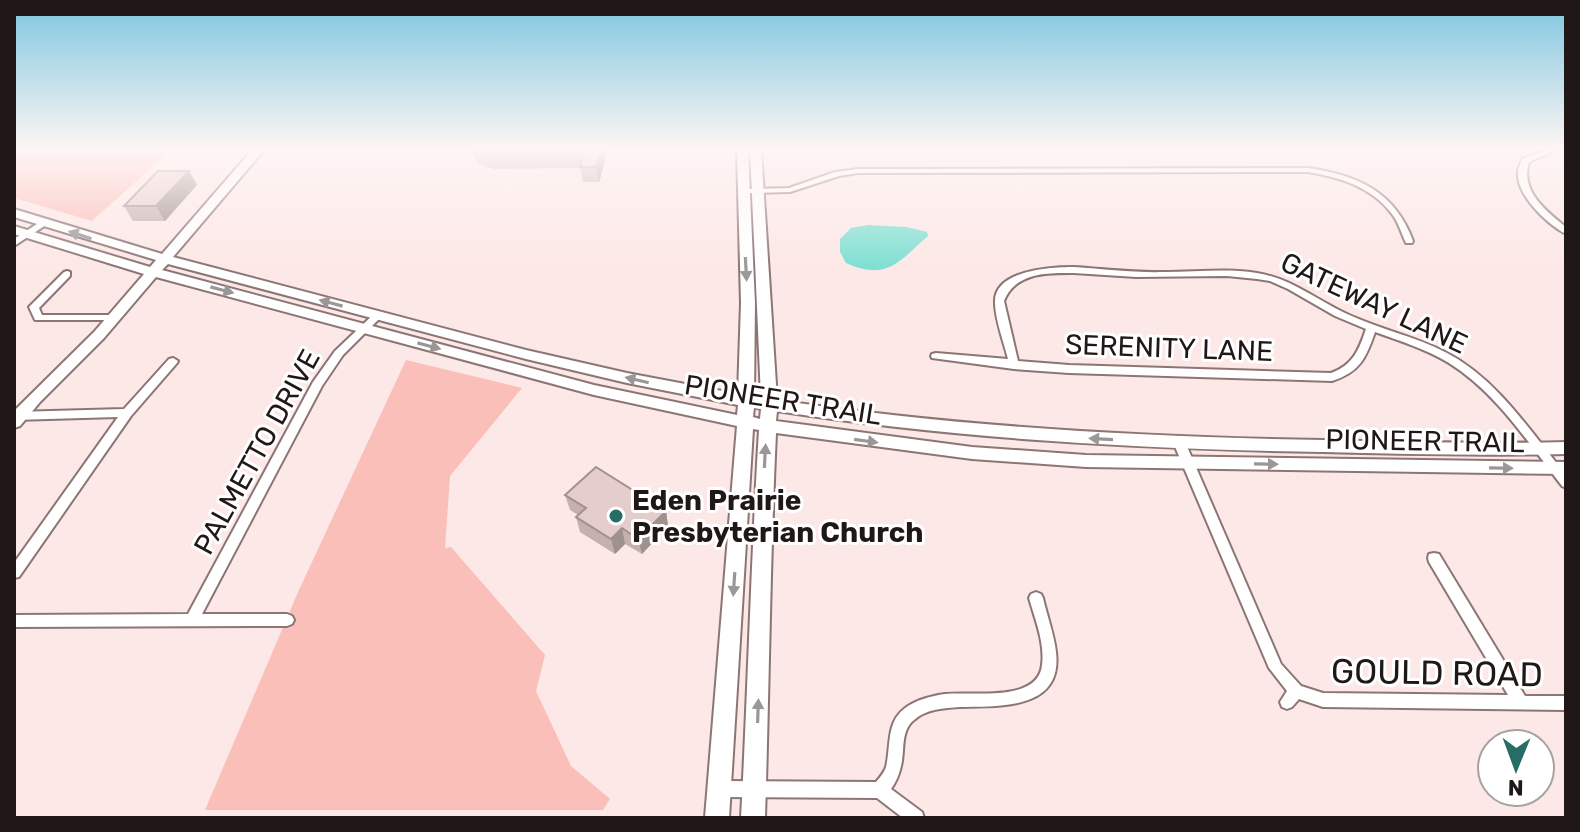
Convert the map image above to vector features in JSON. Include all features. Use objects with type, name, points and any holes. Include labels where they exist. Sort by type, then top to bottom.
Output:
[{"type":"main road","points":[[16,418],[114,318],[224,189]]},
{"type":"main road","points":[[717,818],[745,422],[749,191]]},
{"type":"main road","points":[[749,191],[769,404],[753,818]]},
{"type":"main road","name":"PIONEER TRAIL","points":[[14,213],[163,259],[603,373],[769,404],[981,430],[1179,442],[1566,448]]},
{"type":"main road","name":"PIONEER TRAIL","points":[[20,232],[153,272],[594,390],[767,426],[1003,456],[1188,463],[1560,468]]},
{"type":"street","points":[[749,191],[794,189]]},
{"type":"street","points":[[1369,189],[1405,225],[1409,241]]},
{"type":"street","points":[[1528,189],[1566,231]]},
{"type":"street","points":[[14,243],[20,232],[43,223]]},
{"type":"street","name":"GATEWAY LANE","points":[[1014,365],[999,301],[1009,284],[1020,277],[1044,271],[1256,276],[1291,287],[1337,314],[1421,344],[1465,370],[1538,449],[1560,468],[1566,483]]},
{"type":"street","points":[[67,274],[34,307],[38,318],[114,318]]},
{"type":"street","name":"PALMETTO DRIVE","points":[[192,621],[317,385],[339,353],[378,315]]},
{"type":"street","name":"SERENITY LANE","points":[[936,356],[1069,369],[1332,377],[1350,371],[1359,361],[1371,328]]},
{"type":"street","points":[[14,573],[127,413],[173,361]]},
{"type":"street","points":[[16,418],[127,413]]},
{"type":"street","name":"GOULD ROAD","points":[[1179,442],[1276,668],[1291,696],[1323,700],[1566,703]]},
{"type":"street","points":[[1434,558],[1521,703]]},
{"type":"street","points":[[880,790],[891,776],[895,738],[901,723],[911,712],[936,701],[1014,699],[1031,694],[1042,684],[1049,670],[1048,652],[1036,598]]},
{"type":"street","points":[[14,621],[287,620]]},
{"type":"street","points":[[719,789],[880,790],[916,818]]},
{"type":"shaded area","points":[[14,189],[128,189],[92,221],[14,198]]},
{"type":"shaded area","points":[[406,360],[522,388],[450,476],[445,548],[451,547],[545,655],[536,691],[571,766],[610,799],[603,810],[205,810],[298,592]]},
{"type":"water","points":[[868,225],[907,227],[927,232],[928,236],[901,260],[883,269],[860,268],[846,263],[840,252],[840,239],[851,228]]},
{"type":"building","points":[[141,189],[172,189],[156,206],[124,206]]},
{"type":"building","name":"Eden Prairie Presbyterian Church","points":[[596,467],[666,511],[638,539],[622,528],[611,539],[576,517],[586,508],[565,495]]},
{"type":"place","name":"Eden Prairie Presbyterian Church","points":[[616,516]]}]
